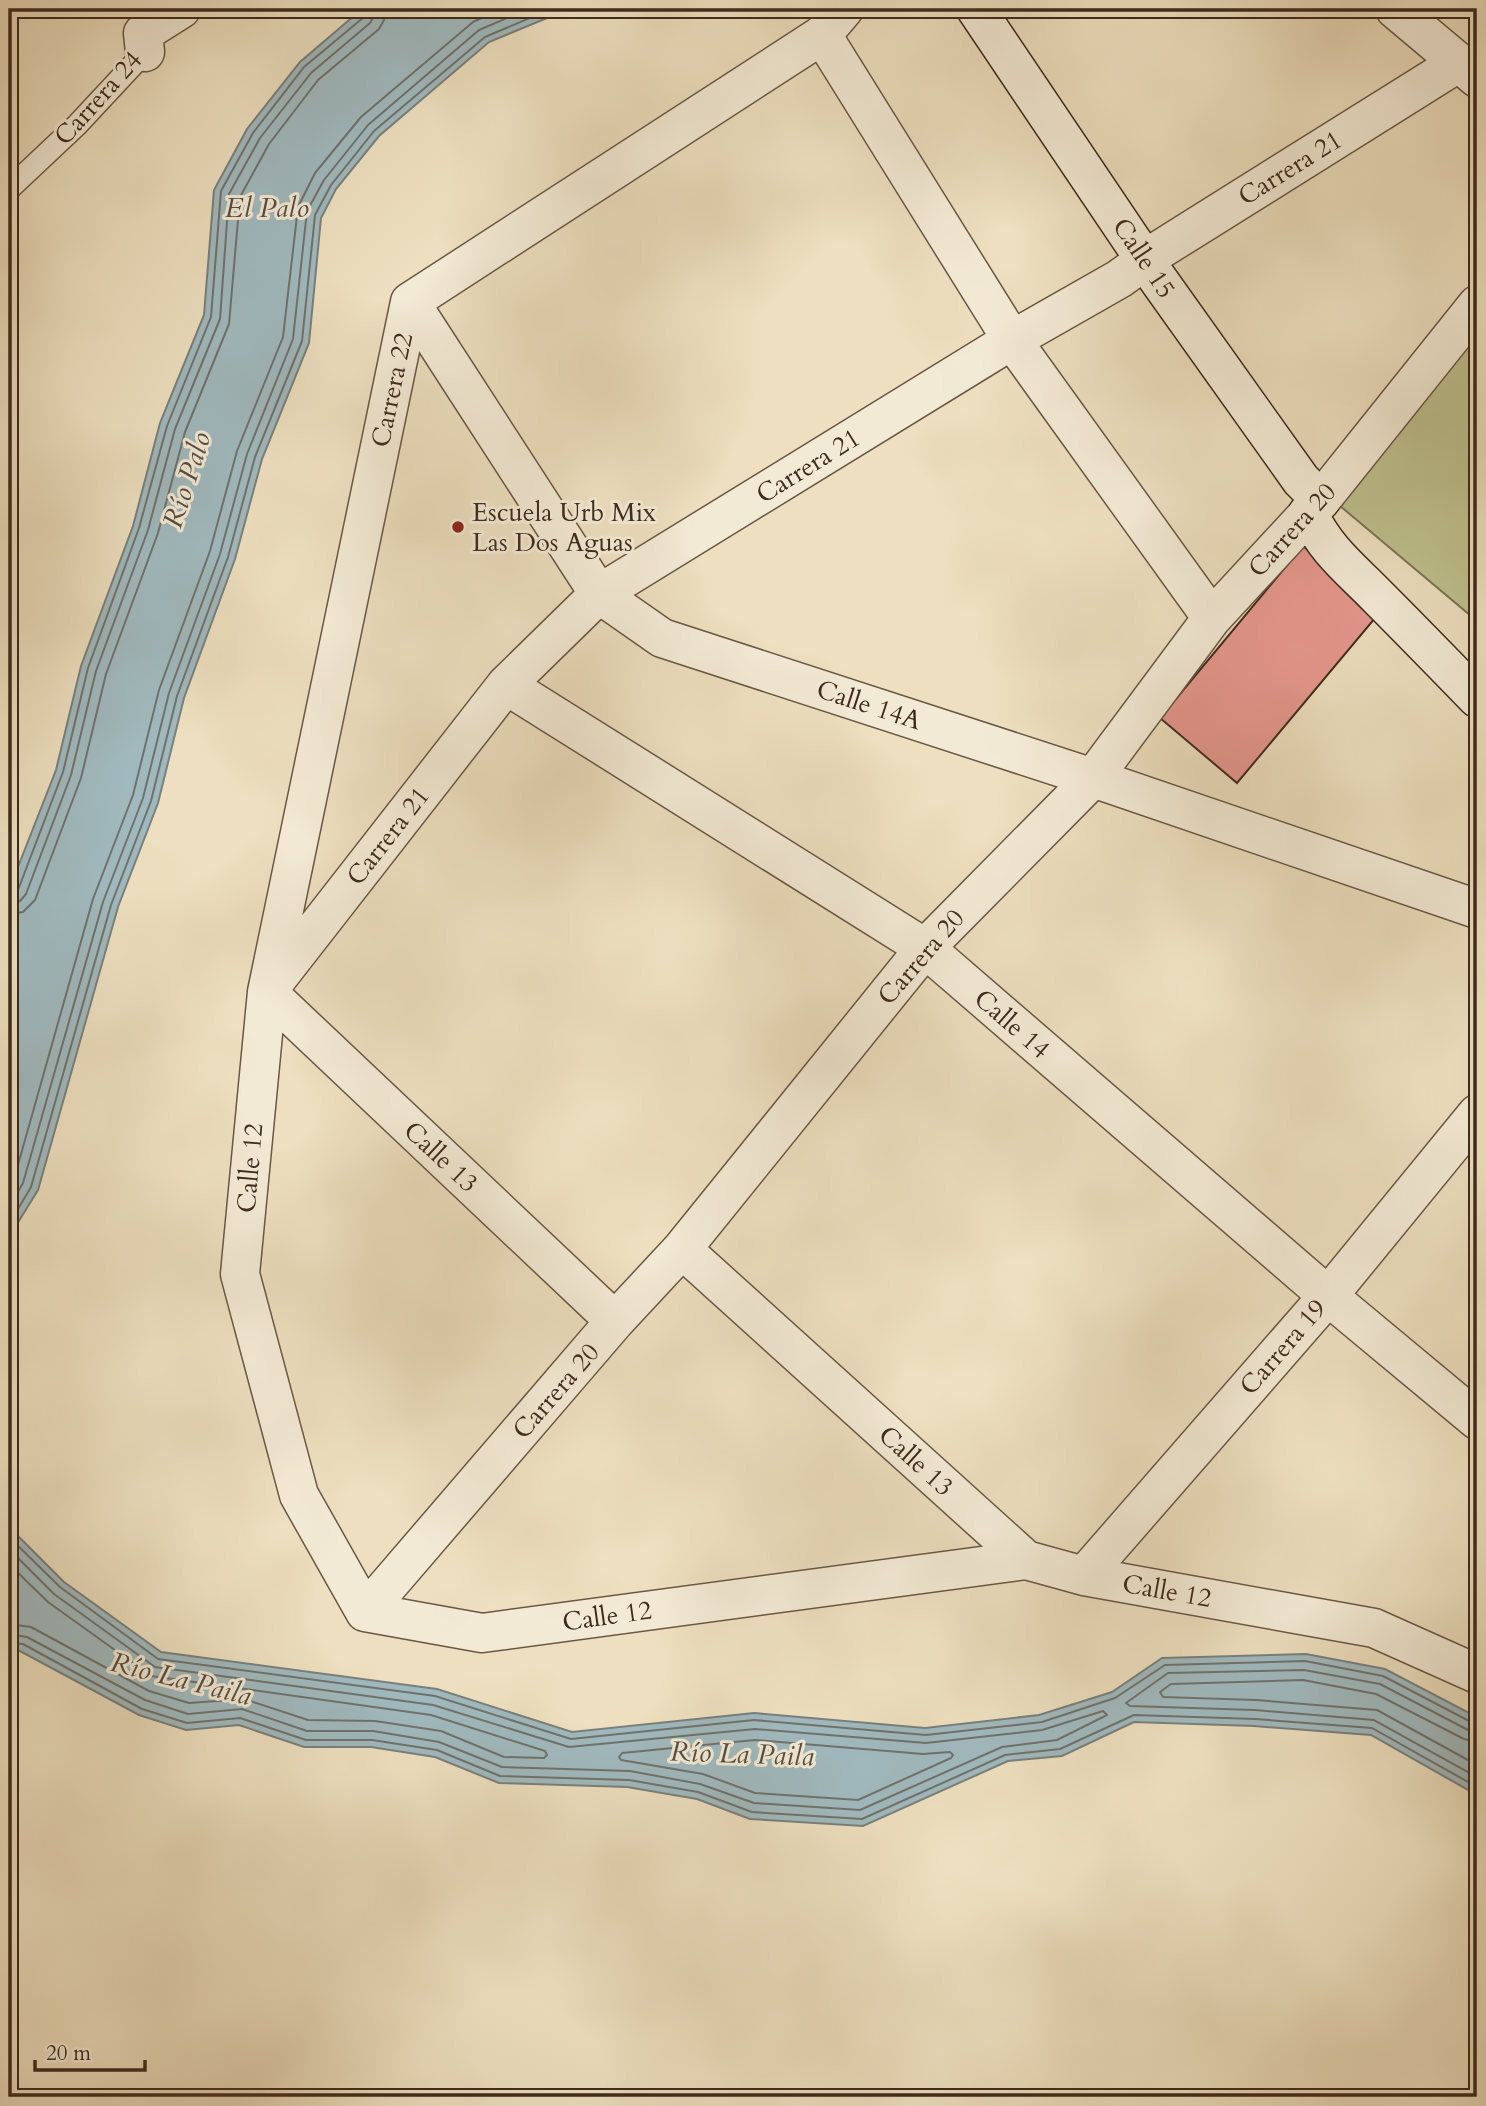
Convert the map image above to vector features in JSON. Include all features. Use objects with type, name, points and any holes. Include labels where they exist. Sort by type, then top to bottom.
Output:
[{"type":"street","points":[[129,9],[145,51]]},
{"type":"street","name":"Carrera 24","points":[[145,51],[143,33],[181,9]]},
{"type":"street","name":"Calle 15","points":[[976,9],[1145,260],[1301,480],[1314,506],[1320,537],[1335,556],[1477,698]]},
{"type":"street","points":[[1395,9],[1468,71]]},
{"type":"street","points":[[833,22],[1012,340],[1212,618]]},
{"type":"street","name":"Carrera 22","points":[[267,992],[410,302],[833,22]]},
{"type":"street","name":"Carrera 21","points":[[267,992],[506,685],[599,594],[1012,340],[1468,71]]},
{"type":"street","name":"Calle 14A","points":[[410,302],[599,594],[662,638],[1093,778],[1477,909]]},
{"type":"street","name":"Carrera 20","points":[[365,1612],[615,1321],[682,1249],[925,948],[1093,778],[1212,618],[1314,506],[1477,305]]},
{"type":"street","name":"Calle 14","points":[[506,685],[925,948],[1328,1296],[1477,1420]]},
{"type":"street","name":"Calle 13","points":[[267,992],[615,1321]]},
{"type":"street","name":"Calle 12","points":[[267,992],[240,1274],[299,1495],[365,1612],[482,1633],[1026,1560],[1084,1576],[1374,1628],[1477,1674]]},
{"type":"street","name":"Carrera 19","points":[[1084,1576],[1328,1296],[1477,1114]]},
{"type":"street","name":"Calle 13","points":[[682,1249],[1026,1560]]},
{"type":"lane","name":"Carrera 24","points":[[9,189],[77,125],[145,51]]},
{"type":"green space","points":[[1477,320],[1477,621],[1333,500]]},
{"type":"water","name":"El Palo","points":[[362,9],[569,9],[489,42],[379,136],[336,189],[321,218],[309,343],[262,459],[235,559],[184,698],[158,803],[118,907],[38,1190],[9,1237],[9,899],[16,872],[56,770],[81,666],[133,526],[160,423],[204,315],[214,190],[247,129],[300,62]]},
{"type":"water","name":"Río La Paila","points":[[9,1527],[64,1582],[161,1652],[437,1689],[572,1732],[754,1713],[925,1728],[1039,1715],[1112,1692],[1162,1658],[1306,1654],[1385,1669],[1477,1717],[1477,1795],[1371,1735],[1254,1726],[1134,1722],[1062,1756],[1008,1761],[863,1826],[750,1819],[697,1799],[627,1787],[499,1783],[435,1757],[371,1747],[304,1747],[239,1725],[186,1730],[139,1715],[20,1651],[9,1650]]},
{"type":"building","points":[[1303,546],[1381,611],[1237,783],[1160,718]]},
{"type":"place","name":"Escuela Urb Mix Las Dos Aguas","points":[[458,527]]},
{"type":"water label","name":"Río Palo","points":[[187,480]]}]
